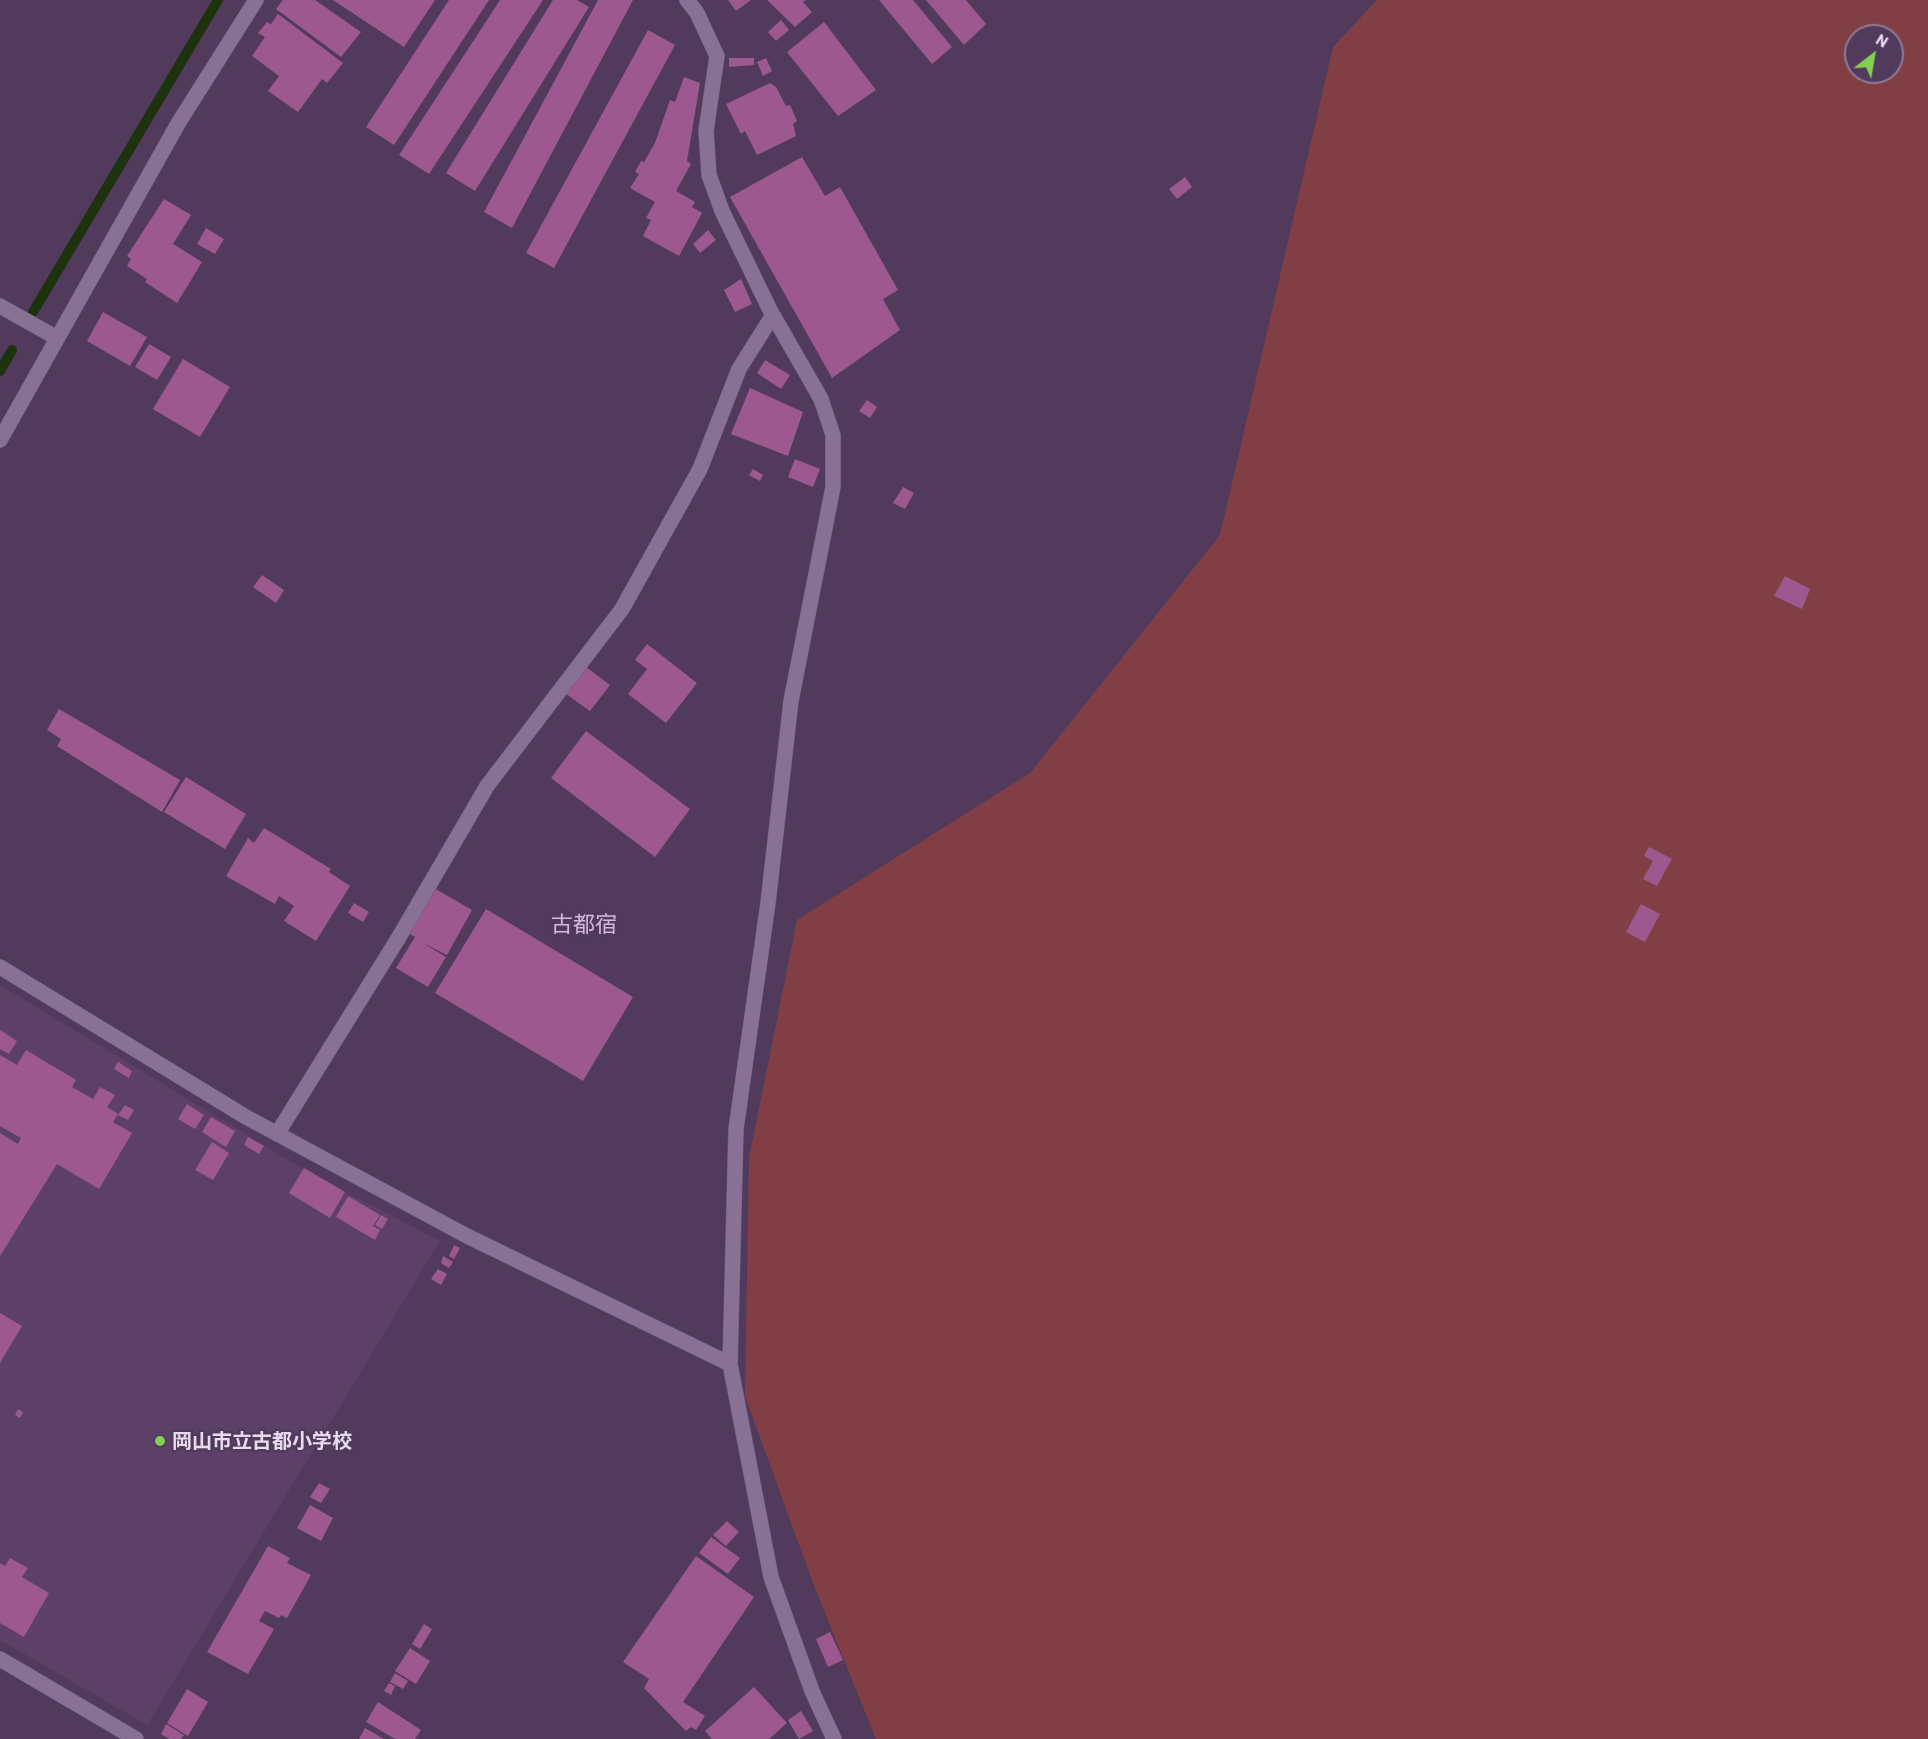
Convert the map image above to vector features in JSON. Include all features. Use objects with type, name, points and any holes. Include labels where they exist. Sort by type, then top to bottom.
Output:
[{"type":"street","points":[[0,440],[179,122],[256,0]]},
{"type":"street","points":[[687,0],[697,13],[717,56],[706,131],[709,175],[722,211],[773,315],[821,399],[833,435],[833,487],[791,701],[768,903],[736,1129],[730,1364],[771,1577],[812,1691],[834,1739]]},
{"type":"street","points":[[0,306],[57,338]]},
{"type":"street","points":[[278,1134],[399,937],[487,786],[622,609],[700,469],[739,369],[773,315]]},
{"type":"street","points":[[0,967],[278,1134],[466,1236],[730,1364]]},
{"type":"street","points":[[0,1659],[136,1739]]},
{"type":"shaded area","points":[[1377,0],[1928,0],[1928,1739],[876,1739],[813,1583],[745,1396],[749,1158],[797,920],[1030,773],[1220,535],[1333,47]]},
{"type":"shaded area","name":"岡山市立古都小学校","points":[[0,985],[308,1172],[440,1241],[147,1725],[0,1640]]},
{"type":"building","points":[[283,0],[315,0],[361,32],[341,57],[276,9]]},
{"type":"building","points":[[333,0],[435,0],[404,47]]},
{"type":"building","points":[[449,0],[489,0],[394,145],[366,127]]},
{"type":"building","points":[[500,0],[543,0],[429,174],[399,155]]},
{"type":"building","points":[[553,0],[577,0],[589,7],[475,191],[446,173]]},
{"type":"building","points":[[598,0],[633,0],[512,228],[484,212]]},
{"type":"building","points":[[728,0],[751,0],[736,11]]},
{"type":"building","points":[[767,0],[806,0],[803,2],[812,12],[795,27]]},
{"type":"building","points":[[879,0],[913,0],[952,47],[932,64]]},
{"type":"building","points":[[926,0],[966,0],[986,24],[964,45]]},
{"type":"building","points":[[278,14],[343,63],[327,83],[322,79],[298,112],[268,91],[279,76],[252,56],[265,37],[258,33],[267,22],[271,24]]},
{"type":"building","points":[[781,20],[789,30],[776,41],[768,32]]},
{"type":"building","points":[[824,22],[876,90],[838,116],[787,52]]},
{"type":"building","points":[[648,30],[675,45],[554,268],[526,253]]},
{"type":"building","points":[[729,58],[754,58],[754,65],[729,67]]},
{"type":"building","points":[[766,58],[772,71],[763,76],[757,62]]},
{"type":"building","points":[[684,77],[700,83],[687,161],[691,164],[676,191],[695,202],[692,207],[702,213],[679,256],[643,236],[651,220],[646,218],[655,202],[630,188],[639,174],[635,172],[641,161],[644,162],[655,143],[670,100],[675,102]]},
{"type":"building","points":[[770,83],[776,87],[786,106],[790,105],[797,121],[793,124],[796,136],[757,155],[745,131],[741,134],[726,104]]},
{"type":"building","points":[[802,157],[825,196],[840,187],[898,290],[883,299],[900,330],[832,378],[730,197]]},
{"type":"building","points":[[1185,177],[1192,187],[1177,199],[1169,189]]},
{"type":"building","points":[[164,199],[191,215],[173,244],[202,262],[177,303],[145,282],[147,279],[127,266],[131,259],[127,256]]},
{"type":"building","points":[[206,228],[224,239],[215,254],[197,244]]},
{"type":"building","points":[[708,230],[716,240],[700,253],[693,244]]},
{"type":"building","points":[[741,279],[752,304],[735,312],[724,290]]},
{"type":"building","points":[[103,312],[147,337],[130,366],[87,341]]},
{"type":"building","points":[[149,344],[171,357],[157,380],[135,367]]},
{"type":"building","points":[[183,359],[230,387],[200,437],[153,409]]},
{"type":"building","points":[[765,360],[790,375],[781,389],[757,373]]},
{"type":"building","points":[[750,388],[803,412],[788,456],[731,434]]},
{"type":"building","points":[[867,400],[877,407],[870,418],[859,411]]},
{"type":"building","points":[[795,459],[820,469],[813,487],[788,477]]},
{"type":"building","points":[[753,469],[763,475],[760,481],[749,475]]},
{"type":"building","points":[[903,487],[914,493],[905,509],[893,503]]},
{"type":"building","points":[[262,575],[284,590],[276,603],[253,587]]},
{"type":"building","points":[[1785,576],[1810,589],[1802,609],[1774,596]]},
{"type":"building","points":[[647,644],[697,683],[666,723],[628,694],[647,669],[635,660]]},
{"type":"building","points":[[586,667],[610,685],[590,711],[566,694]]},
{"type":"building","points":[[59,709],[180,780],[162,812],[57,746],[61,739],[47,730]]},
{"type":"building","points":[[586,731],[690,809],[655,857],[551,778]]},
{"type":"building","points":[[186,777],[246,814],[225,849],[164,812]]},
{"type":"building","points":[[264,828],[331,869],[329,872],[350,886],[316,941],[284,921],[294,906],[279,896],[275,904],[226,876],[248,838],[254,843]]},
{"type":"building","points":[[1649,847],[1672,859],[1657,886],[1643,879],[1653,861],[1644,856]]},
{"type":"building","points":[[434,888],[472,910],[447,955],[423,943],[446,957],[428,987],[396,968],[415,937],[410,934]]},
{"type":"building","points":[[354,903],[369,912],[363,922],[348,913]]},
{"type":"building","points":[[1641,904],[1660,914],[1645,942],[1626,932]]},
{"type":"building","points":[[486,909],[633,997],[583,1081],[435,993]]},
{"type":"building","points":[[0,1030],[17,1041],[9,1054],[0,1049]]},
{"type":"building","points":[[26,1050],[76,1080],[72,1087],[93,1099],[100,1087],[115,1095],[107,1107],[118,1114],[113,1122],[132,1133],[99,1189],[57,1164],[0,1256],[0,1133],[18,1144],[21,1138],[0,1126],[0,1055],[17,1065]]},
{"type":"building","points":[[118,1062],[132,1071],[129,1078],[114,1069]]},
{"type":"building","points":[[187,1104],[204,1115],[195,1129],[178,1119]]},
{"type":"building","points":[[125,1105],[134,1110],[128,1120],[118,1115]]},
{"type":"building","points":[[211,1117],[235,1131],[226,1147],[202,1132]]},
{"type":"building","points":[[248,1137],[264,1146],[259,1154],[244,1145]]},
{"type":"building","points":[[212,1142],[229,1153],[213,1180],[195,1170]]},
{"type":"building","points":[[304,1168],[345,1192],[330,1218],[289,1193]]},
{"type":"building","points":[[348,1196],[380,1215],[373,1226],[380,1230],[375,1240],[336,1217]]},
{"type":"building","points":[[381,1215],[388,1219],[382,1229],[375,1225]]},
{"type":"building","points":[[454,1245],[460,1248],[454,1259],[449,1256]]},
{"type":"building","points":[[443,1256],[453,1262],[449,1268],[441,1263]]},
{"type":"building","points":[[438,1269],[447,1274],[441,1285],[431,1279]]},
{"type":"building","points":[[0,1313],[22,1326],[0,1363]]},
{"type":"building","points":[[18,1409],[23,1412],[20,1418],[15,1415]]},
{"type":"building","points":[[319,1483],[330,1489],[321,1503],[310,1497]]},
{"type":"building","points":[[310,1505],[333,1518],[321,1541],[297,1528]]},
{"type":"building","points":[[727,1521],[739,1532],[726,1546],[713,1535]]},
{"type":"building","points":[[711,1537],[740,1558],[728,1574],[699,1553]]},
{"type":"building","points":[[268,1546],[290,1558],[287,1563],[311,1575],[287,1618],[281,1615],[279,1618],[265,1611],[259,1621],[274,1629],[248,1674],[207,1652]]},
{"type":"building","points":[[696,1556],[754,1597],[683,1702],[705,1716],[696,1730],[691,1727],[686,1731],[644,1688],[649,1679],[623,1662]]},
{"type":"building","points":[[10,1558],[28,1568],[22,1577],[49,1593],[24,1637],[0,1623],[0,1563],[5,1566]]},
{"type":"building","points":[[424,1624],[432,1629],[420,1649],[412,1644]]},
{"type":"building","points":[[830,1632],[843,1660],[828,1667],[816,1639]]},
{"type":"building","points":[[410,1648],[430,1661],[416,1684],[395,1671]]},
{"type":"building","points":[[395,1673],[408,1681],[403,1689],[390,1682]]},
{"type":"building","points":[[389,1683],[395,1686],[391,1695],[384,1691]]},
{"type":"building","points":[[754,1687],[787,1723],[769,1739],[712,1739],[705,1731]]},
{"type":"building","points":[[187,1689],[208,1702],[188,1736],[167,1723]]},
{"type":"building","points":[[378,1702],[421,1730],[415,1739],[395,1739],[366,1722]]},
{"type":"building","points":[[801,1711],[813,1731],[799,1739],[788,1720]]},
{"type":"building","points":[[166,1724],[184,1735],[181,1739],[169,1739],[161,1734]]},
{"type":"building","points":[[365,1728],[384,1739],[359,1739]]},
{"type":"waterway","points":[[33,312],[218,0]]},
{"type":"waterway","points":[[0,371],[12,350]]},
{"type":"place","name":"岡山市立古都小学校","points":[[160,1441]]},
{"type":"district","name":"古都宿","points":[[584,925]]}]
